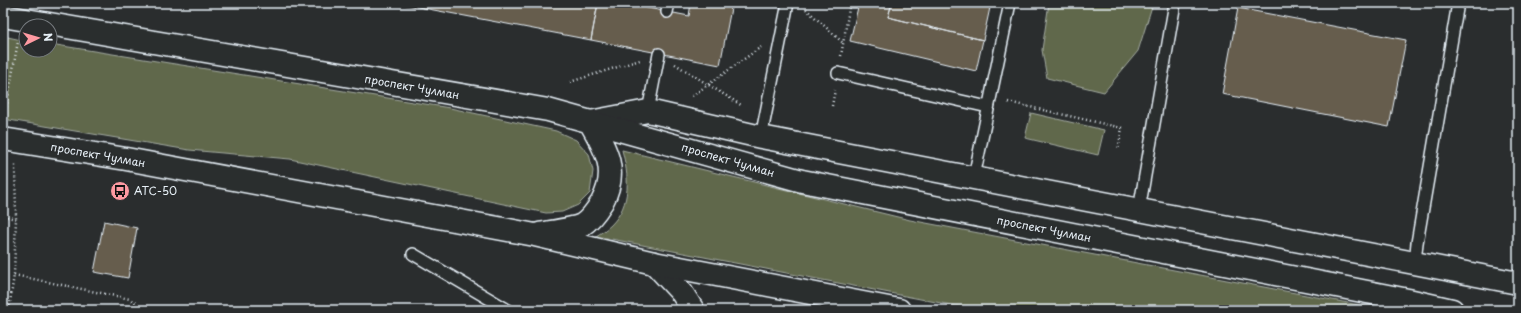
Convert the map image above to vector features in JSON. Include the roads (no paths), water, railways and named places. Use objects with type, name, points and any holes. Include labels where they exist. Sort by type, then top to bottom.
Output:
[{"type":"main road","name":"проспект Чулман","points":[[3,16],[548,110],[802,181],[1400,298],[1452,310]]},
{"type":"main road","points":[[535,235],[582,225],[597,211],[608,190],[610,171],[606,150],[590,122],[648,111],[761,136],[1518,283]]},
{"type":"main road","name":"проспект Чулман","points":[[3,129],[126,159],[535,235],[654,263],[898,310]]},
{"type":"main road","points":[[654,263],[682,293],[693,310]]},
{"type":"lane","points":[[761,136],[788,3]]},
{"type":"lane","points":[[974,177],[1010,3]]},
{"type":"lane","points":[[1139,210],[1175,3]]},
{"type":"lane","points":[[1415,262],[1458,3]]},
{"type":"lane","points":[[648,111],[659,54]]},
{"type":"lane","points":[[838,73],[989,102]]},
{"type":"lane","points":[[413,254],[508,310]]},
{"type":"place","name":"АТС-50","points":[[120,191]]}]
